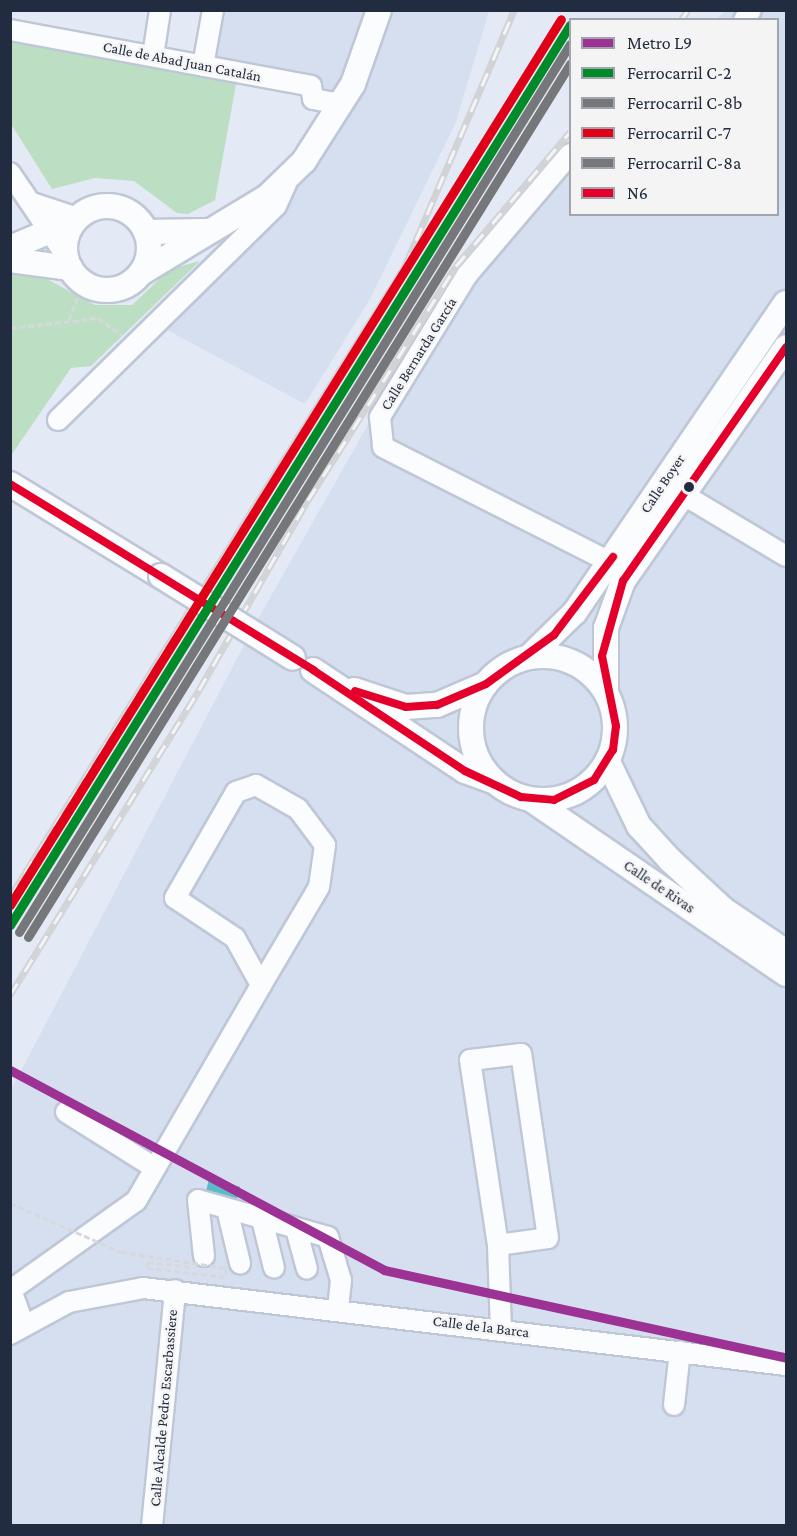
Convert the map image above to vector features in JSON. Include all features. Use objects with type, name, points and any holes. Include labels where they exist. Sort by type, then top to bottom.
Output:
[{"type":"main road","points":[[15,251],[67,261],[98,289],[122,287],[141,273],[214,230],[289,177],[342,104],[380,10]]},
{"type":"main road","points":[[15,251],[95,208],[116,206],[134,216],[146,232],[150,246],[141,273]]},
{"type":"main road","points":[[67,261],[76,219]]},
{"type":"main road","points":[[146,232],[214,230]]},
{"type":"main road","name":"Calle Boyer","points":[[529,657],[575,612],[786,303]]},
{"type":"main road","name":"Calle Boyer","points":[[606,690],[602,656],[613,601],[786,347]]},
{"type":"main road","points":[[10,484],[303,664],[465,771],[493,781],[532,800],[576,793],[608,762],[616,726],[606,690],[570,660],[529,657],[505,667],[486,684],[437,705],[406,707],[303,664]]},
{"type":"main road","points":[[486,684],[474,708],[471,734],[478,759],[493,781]]},
{"type":"main road","name":"Calle de Rivas","points":[[608,762],[639,826],[670,860],[724,910],[786,952]]},
{"type":"main road","name":"Calle de Rivas","points":[[532,800],[786,974]]},
{"type":"street","points":[[153,56],[160,10]]},
{"type":"street","points":[[203,66],[213,10]]},
{"type":"street","name":"Calle de Abad Juan Catalán","points":[[10,30],[311,86],[313,99],[342,104]]},
{"type":"street","name":"Calle Bernarda García","points":[[569,155],[467,275],[380,417],[383,447],[610,562]]},
{"type":"street","points":[[10,173],[32,203],[67,261]]},
{"type":"street","points":[[58,420],[223,254],[276,206],[289,177]]},
{"type":"street","points":[[32,203],[76,219]]},
{"type":"street","points":[[15,251],[33,226],[32,203]]},
{"type":"street","points":[[214,230],[223,254]]},
{"type":"street","points":[[684,495],[786,556]]},
{"type":"street","points":[[17,1328],[10,1290],[136,1201],[319,887],[325,845],[298,809],[256,785],[236,792],[175,898],[235,938],[261,985]]},
{"type":"street","points":[[498,1245],[548,1238],[521,1054],[470,1060],[498,1245],[501,1329]]},
{"type":"street","points":[[66,1112],[155,1168]]},
{"type":"street","points":[[204,1256],[194,1204],[198,1200],[332,1242],[341,1280],[338,1309]]},
{"type":"street","points":[[227,1209],[234,1268]]},
{"type":"street","points":[[262,1219],[274,1268]]},
{"type":"street","points":[[296,1229],[308,1269]]},
{"type":"street","name":"Calle de la Barca","points":[[17,1328],[90,1295],[175,1290],[786,1365]]},
{"type":"street","name":"Calle Alcalde Pedro Escarbassiere","points":[[153,1526],[175,1290]]},
{"type":"street","points":[[674,1405],[680,1351]]},
{"type":"path","points":[[69,320],[81,292]]},
{"type":"path","points":[[10,328],[98,318],[132,345]]},
{"type":"path","points":[[10,1203],[121,1252],[226,1268],[226,1277],[147,1268],[148,1262],[216,1270],[234,1268]]},
{"type":"path","points":[[157,1277],[158,1269],[226,1277],[234,1268]]},
{"type":"shaded area","points":[[213,11],[489,11],[456,122],[370,299],[305,404],[154,323],[223,254],[215,230],[330,126],[311,86],[203,66]]},
{"type":"shaded area","points":[[725,11],[786,11],[786,1525],[11,1526],[11,1090],[254,626],[374,414],[522,209],[569,163],[569,216],[779,216],[779,18],[717,18]]},
{"type":"green space","points":[[10,39],[237,79],[215,200],[188,214],[177,213],[134,181],[95,178],[52,189],[11,124]]},
{"type":"green space","points":[[200,261],[91,366],[71,368],[10,457],[10,270],[32,271],[95,305],[132,305],[170,269]]},
{"type":"water","points":[[209,1179],[240,1187],[236,1202],[205,1195]]},
{"type":"railway","points":[[10,897],[405,266],[514,10]]},
{"type":"railway","points":[[682,18],[688,10]]},
{"type":"railway","points":[[10,995],[199,690],[308,500],[456,266],[569,133]]},
{"type":"metro line","name":"L9","points":[[10,1070],[384,1270],[786,1358]]},
{"type":"rail line","name":"C-7","points":[[10,905],[561,19]]},
{"type":"rail line","name":"C-2","points":[[10,925],[569,27]]},
{"type":"rail line","name":"C-8b","points":[[19,932],[569,46]]},
{"type":"rail line","name":"C-8a","points":[[28,937],[569,66]]},
{"type":"transit line","name":"N6","points":[[10,484],[313,670],[465,771],[521,797],[554,800],[594,780],[613,750],[616,726],[602,656],[623,581],[786,347]]},
{"type":"transit line","name":"N6","points":[[355,691],[406,707],[437,705],[486,684],[554,635],[613,557]]}]
